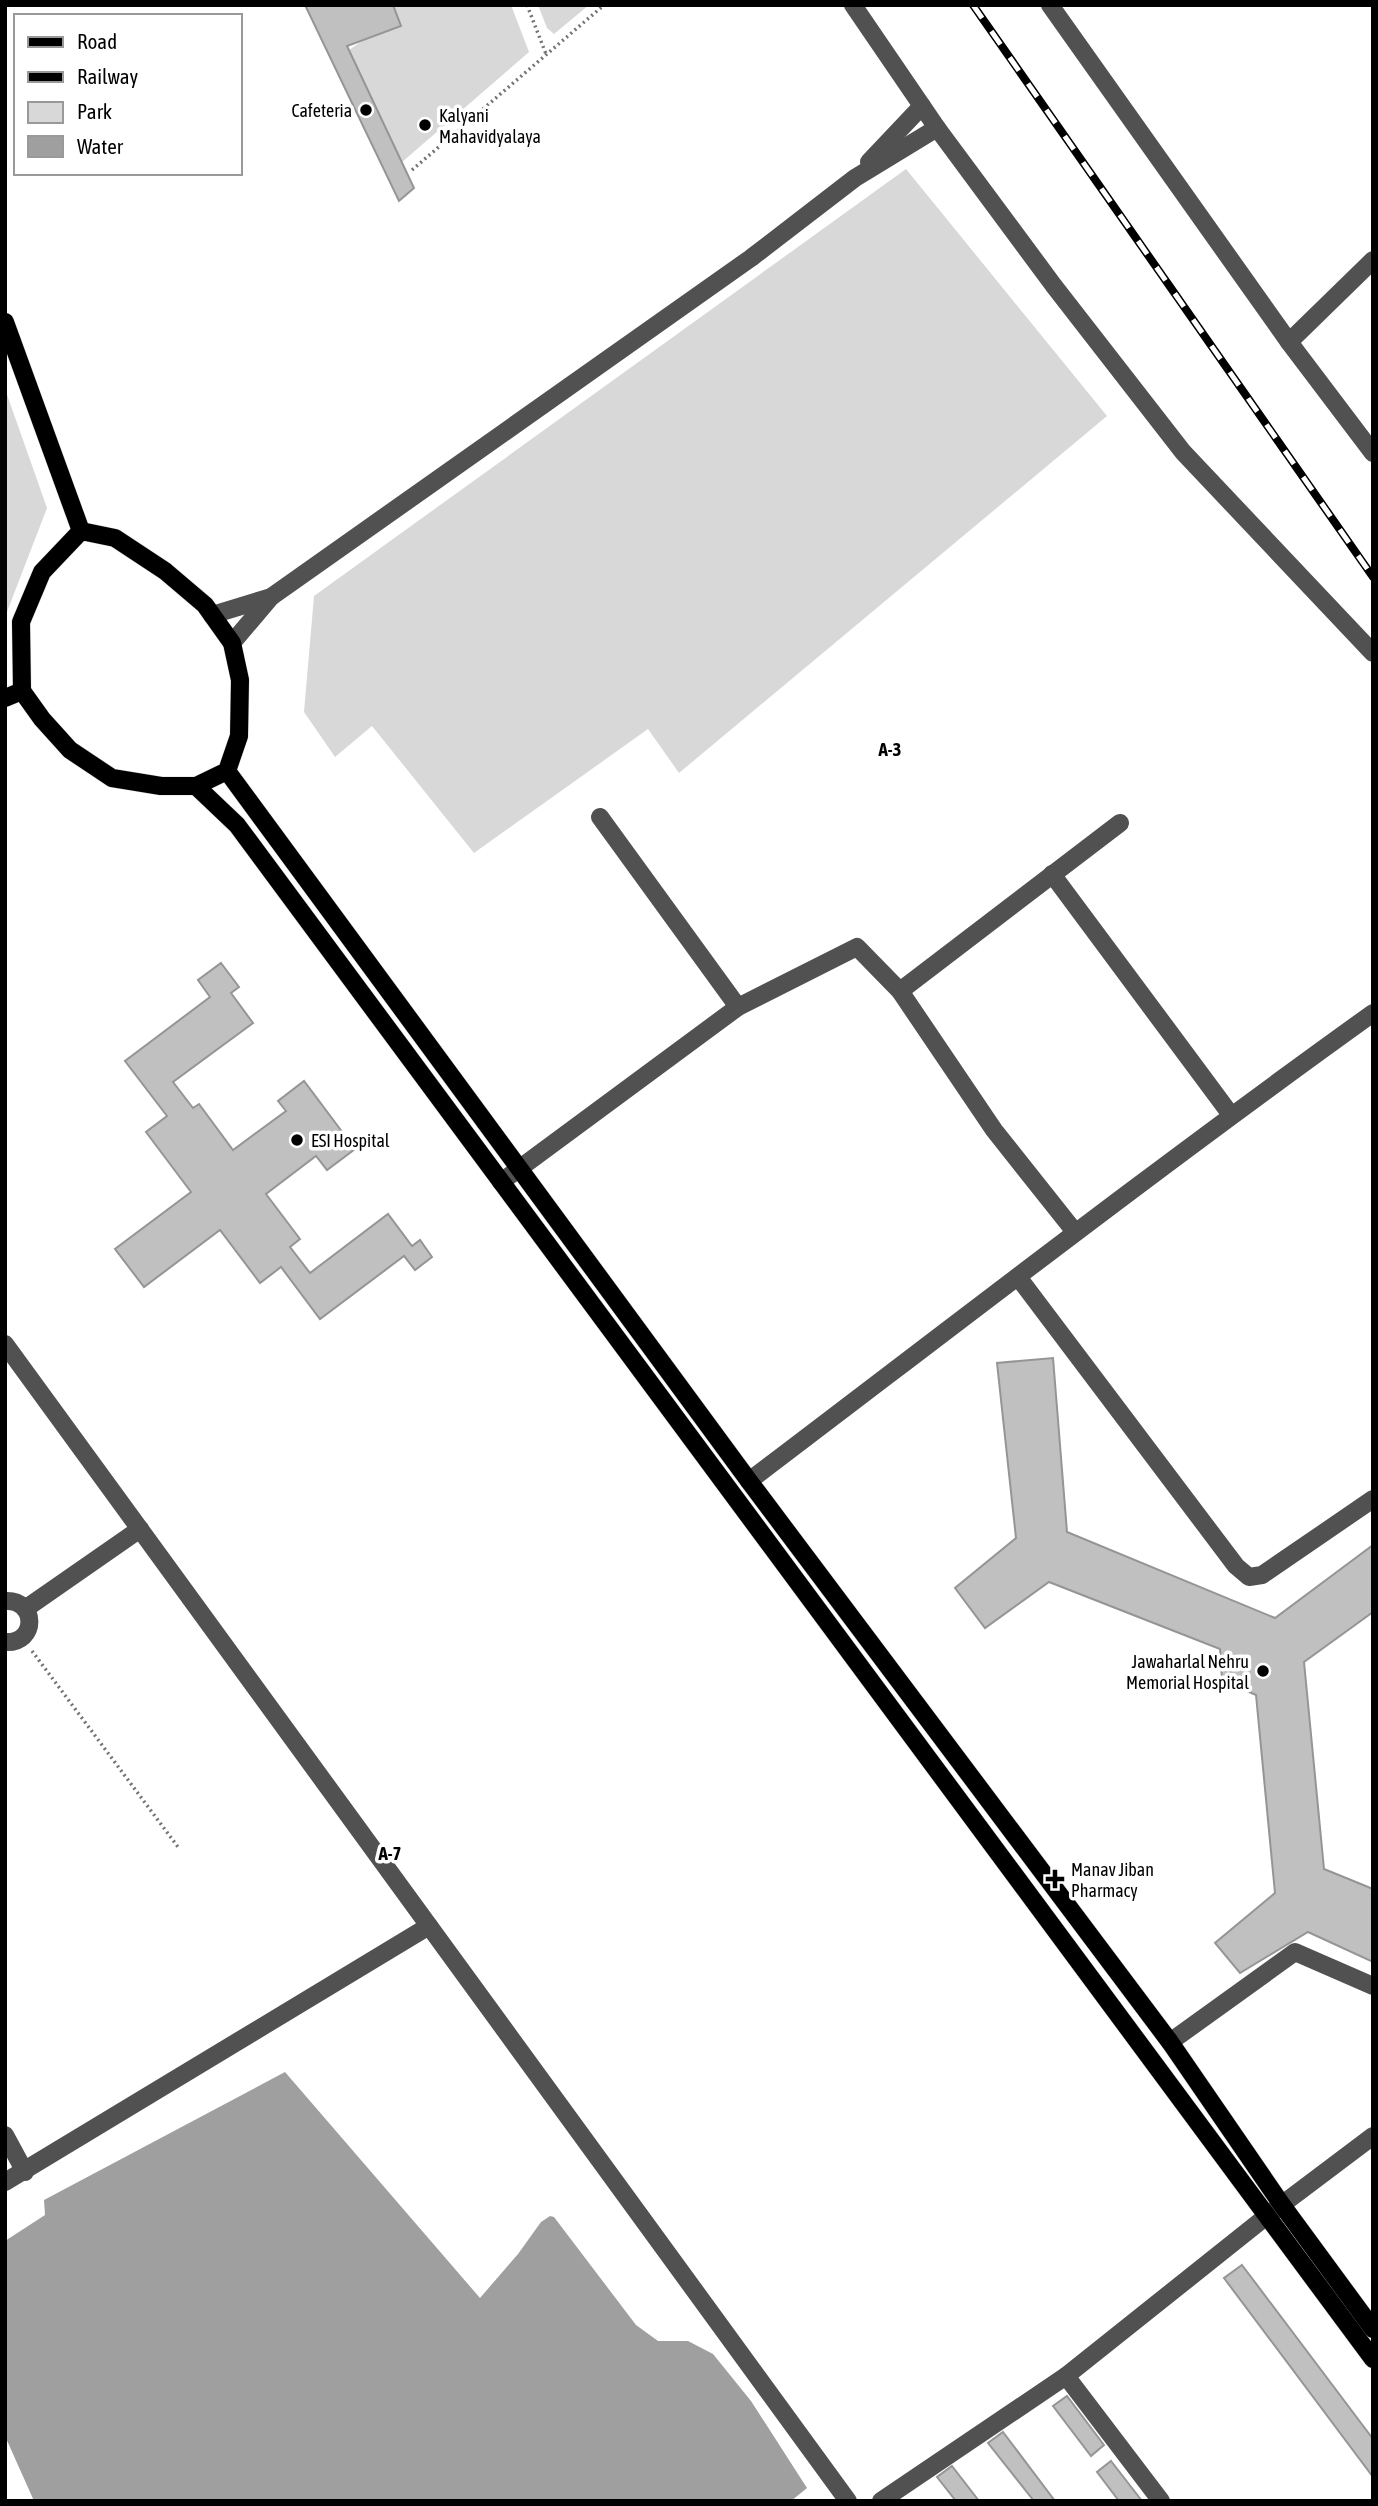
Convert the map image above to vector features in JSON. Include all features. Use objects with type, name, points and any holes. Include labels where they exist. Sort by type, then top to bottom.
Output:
[{"type":"main road","points":[[5,322],[81,531]]},
{"type":"main road","points":[[81,531],[115,538],[166,571],[205,605],[232,643],[240,680],[239,736],[227,771],[196,786],[161,786],[112,778],[70,750],[42,719],[14,694],[22,622],[42,572],[81,531]]},
{"type":"main road","points":[[227,771],[749,1481],[1170,2042],[1275,2210],[1373,2359]]},
{"type":"main road","points":[[196,786],[237,825],[501,1182],[1275,2210],[1373,2329]]},
{"type":"street","points":[[853,5],[937,128],[1054,286],[1183,452],[1373,653]]},
{"type":"street","points":[[1050,5],[1289,342],[1373,453]]},
{"type":"street","points":[[855,178],[922,106]]},
{"type":"street","points":[[232,643],[271,597],[740,266],[855,178],[937,128]]},
{"type":"street","points":[[1289,342],[1373,260]]},
{"type":"street","points":[[212,615],[271,597]]},
{"type":"street","points":[[600,817],[738,1007]]},
{"type":"street","points":[[900,991],[1120,823]]},
{"type":"street","points":[[1052,874],[1231,1115]]},
{"type":"street","points":[[501,1182],[738,1007],[857,947],[900,991],[994,1130],[1075,1232]]},
{"type":"street","points":[[749,1481],[1231,1115],[1373,1013]]},
{"type":"street","points":[[1018,1277],[1236,1566],[1249,1577],[1262,1575],[1373,1499]]},
{"type":"street","points":[[5,1344],[848,2501]]},
{"type":"street","points":[[25,1608],[140,1529]]},
{"type":"street","points":[[5,1601],[17,1602],[25,1608],[30,1618],[30,1625],[14,1640]]},
{"type":"street","points":[[5,2182],[429,1926]]},
{"type":"street","points":[[1170,2042],[1295,1952],[1373,1986]]},
{"type":"street","points":[[5,2135],[25,2172]]},
{"type":"street","points":[[881,2501],[1066,2376],[1373,2136]]},
{"type":"street","points":[[1066,2376],[1161,2501]]},
{"type":"path","points":[[527,5],[546,54]]},
{"type":"path","points":[[412,170],[604,5]]},
{"type":"path","points":[[14,1640],[178,1847]]},
{"type":"green space","points":[[393,5],[511,5],[529,52],[401,163],[349,50],[365,39],[401,26]]},
{"type":"green space","points":[[538,5],[589,5],[554,34],[547,28]]},
{"type":"green space","points":[[906,169],[1107,416],[679,773],[648,729],[474,853],[372,726],[335,757],[304,712],[314,596]]},
{"type":"green space","points":[[5,389],[47,508],[5,617]]},
{"type":"water","points":[[285,2072],[480,2298],[541,2222],[550,2216],[554,2217],[636,2325],[658,2341],[688,2341],[713,2354],[751,2401],[807,2488],[791,2501],[34,2501],[5,2436],[5,2241],[45,2215],[44,2200]]},
{"type":"building","name":"Cafeteria","points":[[305,5],[393,5],[401,26],[347,46],[414,188],[399,201]]},
{"type":"building","name":"ESI Hospital","points":[[221,963],[239,987],[231,993],[253,1023],[173,1082],[193,1108],[199,1104],[233,1150],[286,1111],[278,1101],[304,1081],[355,1149],[327,1170],[316,1156],[266,1194],[300,1239],[290,1247],[310,1273],[388,1214],[412,1246],[420,1240],[432,1257],[415,1270],[404,1256],[320,1319],[281,1267],[260,1283],[220,1230],[144,1287],[115,1249],[191,1192],[146,1132],[167,1116],[125,1061],[210,997],[198,980]]},
{"type":"building","name":"Jawaharlal Nehru Memorial Hospital","points":[[1053,1358],[1067,1532],[1275,1618],[1373,1545],[1373,1612],[1304,1662],[1324,1869],[1373,1889],[1373,1962],[1308,1932],[1240,1973],[1215,1943],[1275,1893],[1256,1695],[1222,1680],[1220,1649],[1049,1582],[985,1628],[955,1588],[1016,1538],[997,1363]]},
{"type":"building","points":[[1242,2265],[1373,2439],[1373,2477],[1224,2278]]},
{"type":"building","points":[[1067,2396],[1104,2445],[1091,2456],[1053,2406]]},
{"type":"building","points":[[1003,2432],[1055,2501],[1034,2501],[988,2443]]},
{"type":"building","points":[[1111,2461],[1142,2501],[1119,2501],[1097,2472]]},
{"type":"building","points":[[952,2466],[979,2501],[956,2501],[937,2477]]},
{"type":"railway","points":[[973,5],[1373,577]]},
{"type":"place","name":"Cafeteria","points":[[366,110]]},
{"type":"place","name":"Kalyani Mahavidyalaya","points":[[425,125]]},
{"type":"place","name":"ESI Hospital","points":[[297,1140]]},
{"type":"place","name":"Jawaharlal Nehru Memorial Hospital","points":[[1263,1671]]},
{"type":"place","name":"Manav Jiban Pharmacy","points":[[1055,1879]]},
{"type":"district","name":"A-3","points":[[890,749]]},
{"type":"district","name":"A-7","points":[[390,1853]]}]
